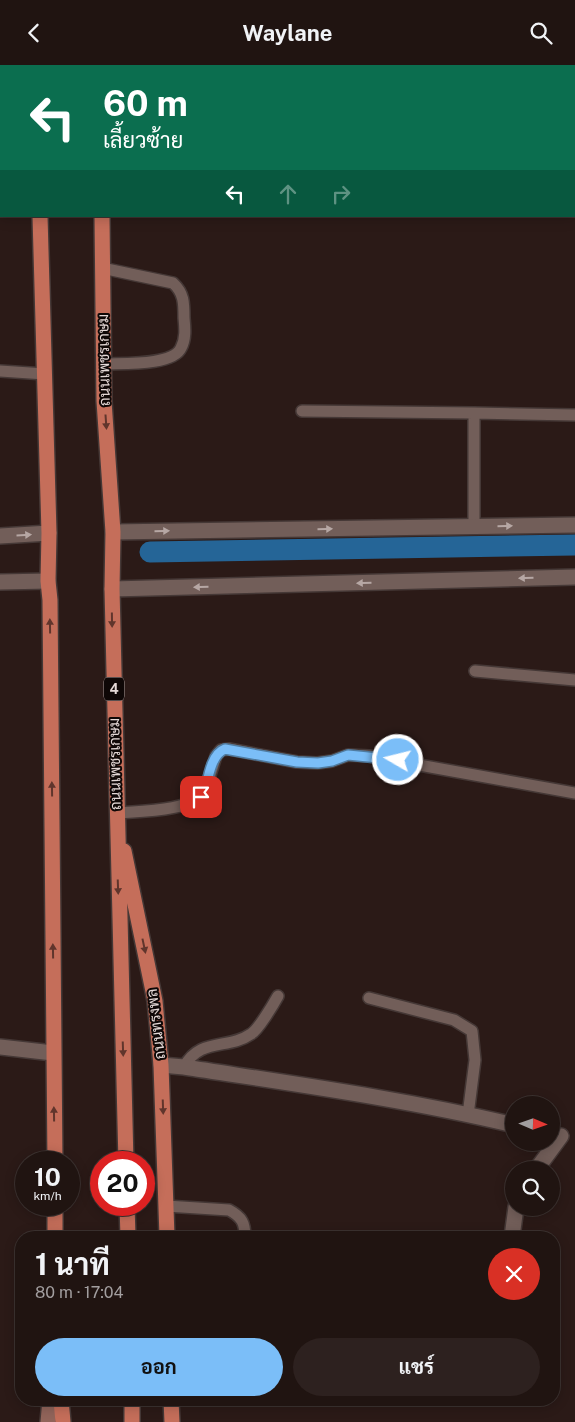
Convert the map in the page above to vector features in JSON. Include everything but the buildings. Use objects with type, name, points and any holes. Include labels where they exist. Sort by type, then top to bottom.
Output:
[{"type":"highway","points":[[40,217],[49,533],[55,1151]]},
{"type":"highway","name":"ถนนเพชรเกษม","points":[[102,217],[104,401],[113,532],[112,589],[116,813],[126,1151]]},
{"type":"highway","name":"ถนนทรงพล","points":[[116,813],[155,1001],[161,1065],[167,1231]]},
{"type":"highway","points":[[55,1216],[55,1231]]},
{"type":"highway","points":[[127,1216],[128,1231]]},
{"type":"highway","points":[[62,1406],[63,1422]]},
{"type":"highway","points":[[132,1406],[132,1422]]},
{"type":"highway","points":[[171,1406],[172,1422]]},
{"type":"main road","points":[[48,1422],[49,1406]]},
{"type":"street","points":[[113,532],[575,525]]},
{"type":"street","points":[[0,536],[49,533]]},
{"type":"street","points":[[112,589],[575,577]]},
{"type":"street","points":[[0,582],[48,581]]},
{"type":"street","points":[[0,1047],[53,1053]]},
{"type":"street","points":[[161,1065],[332,1090],[505,1123]]},
{"type":"street","points":[[543,1161],[562,1136]]},
{"type":"street","points":[[513,1231],[515,1216]]},
{"type":"lane","points":[[102,269],[173,283],[180,290],[184,302],[185,336],[180,351],[167,359],[104,364]]},
{"type":"lane","points":[[0,371],[45,373]]},
{"type":"lane","points":[[302,411],[575,415]]},
{"type":"lane","points":[[474,413],[474,526]]},
{"type":"lane","points":[[476,671],[575,680]]},
{"type":"lane","points":[[116,813],[180,806],[201,797],[205,791],[216,756],[221,750],[229,749],[297,762],[318,763],[332,761],[348,755],[369,756],[575,793]]},
{"type":"lane","points":[[184,1067],[194,1052],[252,1034],[278,996]]},
{"type":"lane","points":[[368,998],[454,1020],[472,1031],[475,1060],[468,1115]]},
{"type":"lane","points":[[166,1206],[229,1210],[236,1214],[245,1225],[245,1231]]},
{"type":"waterway","points":[[150,552],[575,545]]},
{"type":"route","points":[[201,797],[205,791],[216,756],[221,750],[225,749],[297,762],[318,763],[332,761],[348,755],[398,760]]}]
